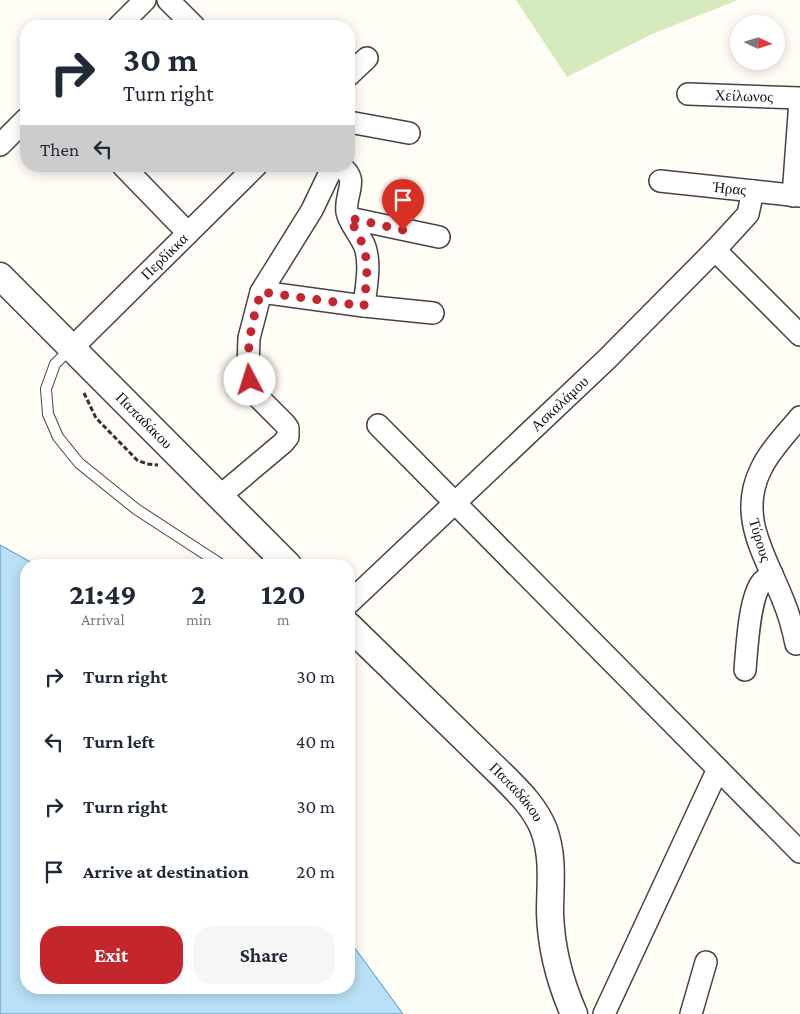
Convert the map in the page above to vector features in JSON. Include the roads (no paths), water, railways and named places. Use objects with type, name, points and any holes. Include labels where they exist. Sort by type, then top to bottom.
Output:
[{"type":"street","points":[[125,20],[145,0]]},
{"type":"street","points":[[168,0],[188,20]]},
{"type":"street","points":[[355,70],[366,58]]},
{"type":"street","name":"Χείλωνος","points":[[688,94],[800,100]]},
{"type":"street","points":[[797,196],[800,100]]},
{"type":"street","points":[[355,123],[409,133]]},
{"type":"street","points":[[0,144],[20,124]]},
{"type":"street","points":[[128,172],[188,234]]},
{"type":"street","name":"Περδίκκα","points":[[72,348],[250,172]]},
{"type":"street","points":[[220,496],[288,437],[288,428],[258,397],[250,380],[249,338],[261,292],[274,268],[312,210],[330,172]]},
{"type":"street","points":[[348,172],[351,179],[347,212],[365,248],[367,261],[364,306]]},
{"type":"street","name":"Ήρας","points":[[660,181],[797,196]]},
{"type":"street","name":"Ασκαλάμου","points":[[355,598],[607,359],[715,250],[748,214],[753,191]]},
{"type":"street","points":[[349,218],[439,237]]},
{"type":"street","points":[[715,250],[800,335]]},
{"type":"street","name":"Παπαδάκου","points":[[0,276],[282,559]]},
{"type":"street","points":[[261,292],[434,313]]},
{"type":"street","name":"Τύρους","points":[[796,644],[783,600],[757,540],[751,510],[752,496],[766,461],[800,417]]},
{"type":"street","points":[[378,425],[800,852]]},
{"type":"street","points":[[745,670],[750,625],[757,591],[763,580],[772,574]]},
{"type":"street","name":"Παπαδάκου","points":[[355,632],[505,778],[536,814],[544,829],[551,858],[550,914],[554,949],[566,996],[574,1014]]},
{"type":"street","points":[[604,1014],[718,769]]},
{"type":"street","points":[[692,1014],[706,962]]},
{"type":"lane","points":[[72,348],[55,364],[46,389],[48,414],[58,437],[79,462],[136,509],[213,559]]},
{"type":"water","points":[[0,545],[25,559],[20,559],[20,994],[355,994],[355,948],[403,1014],[0,1014]]}]
